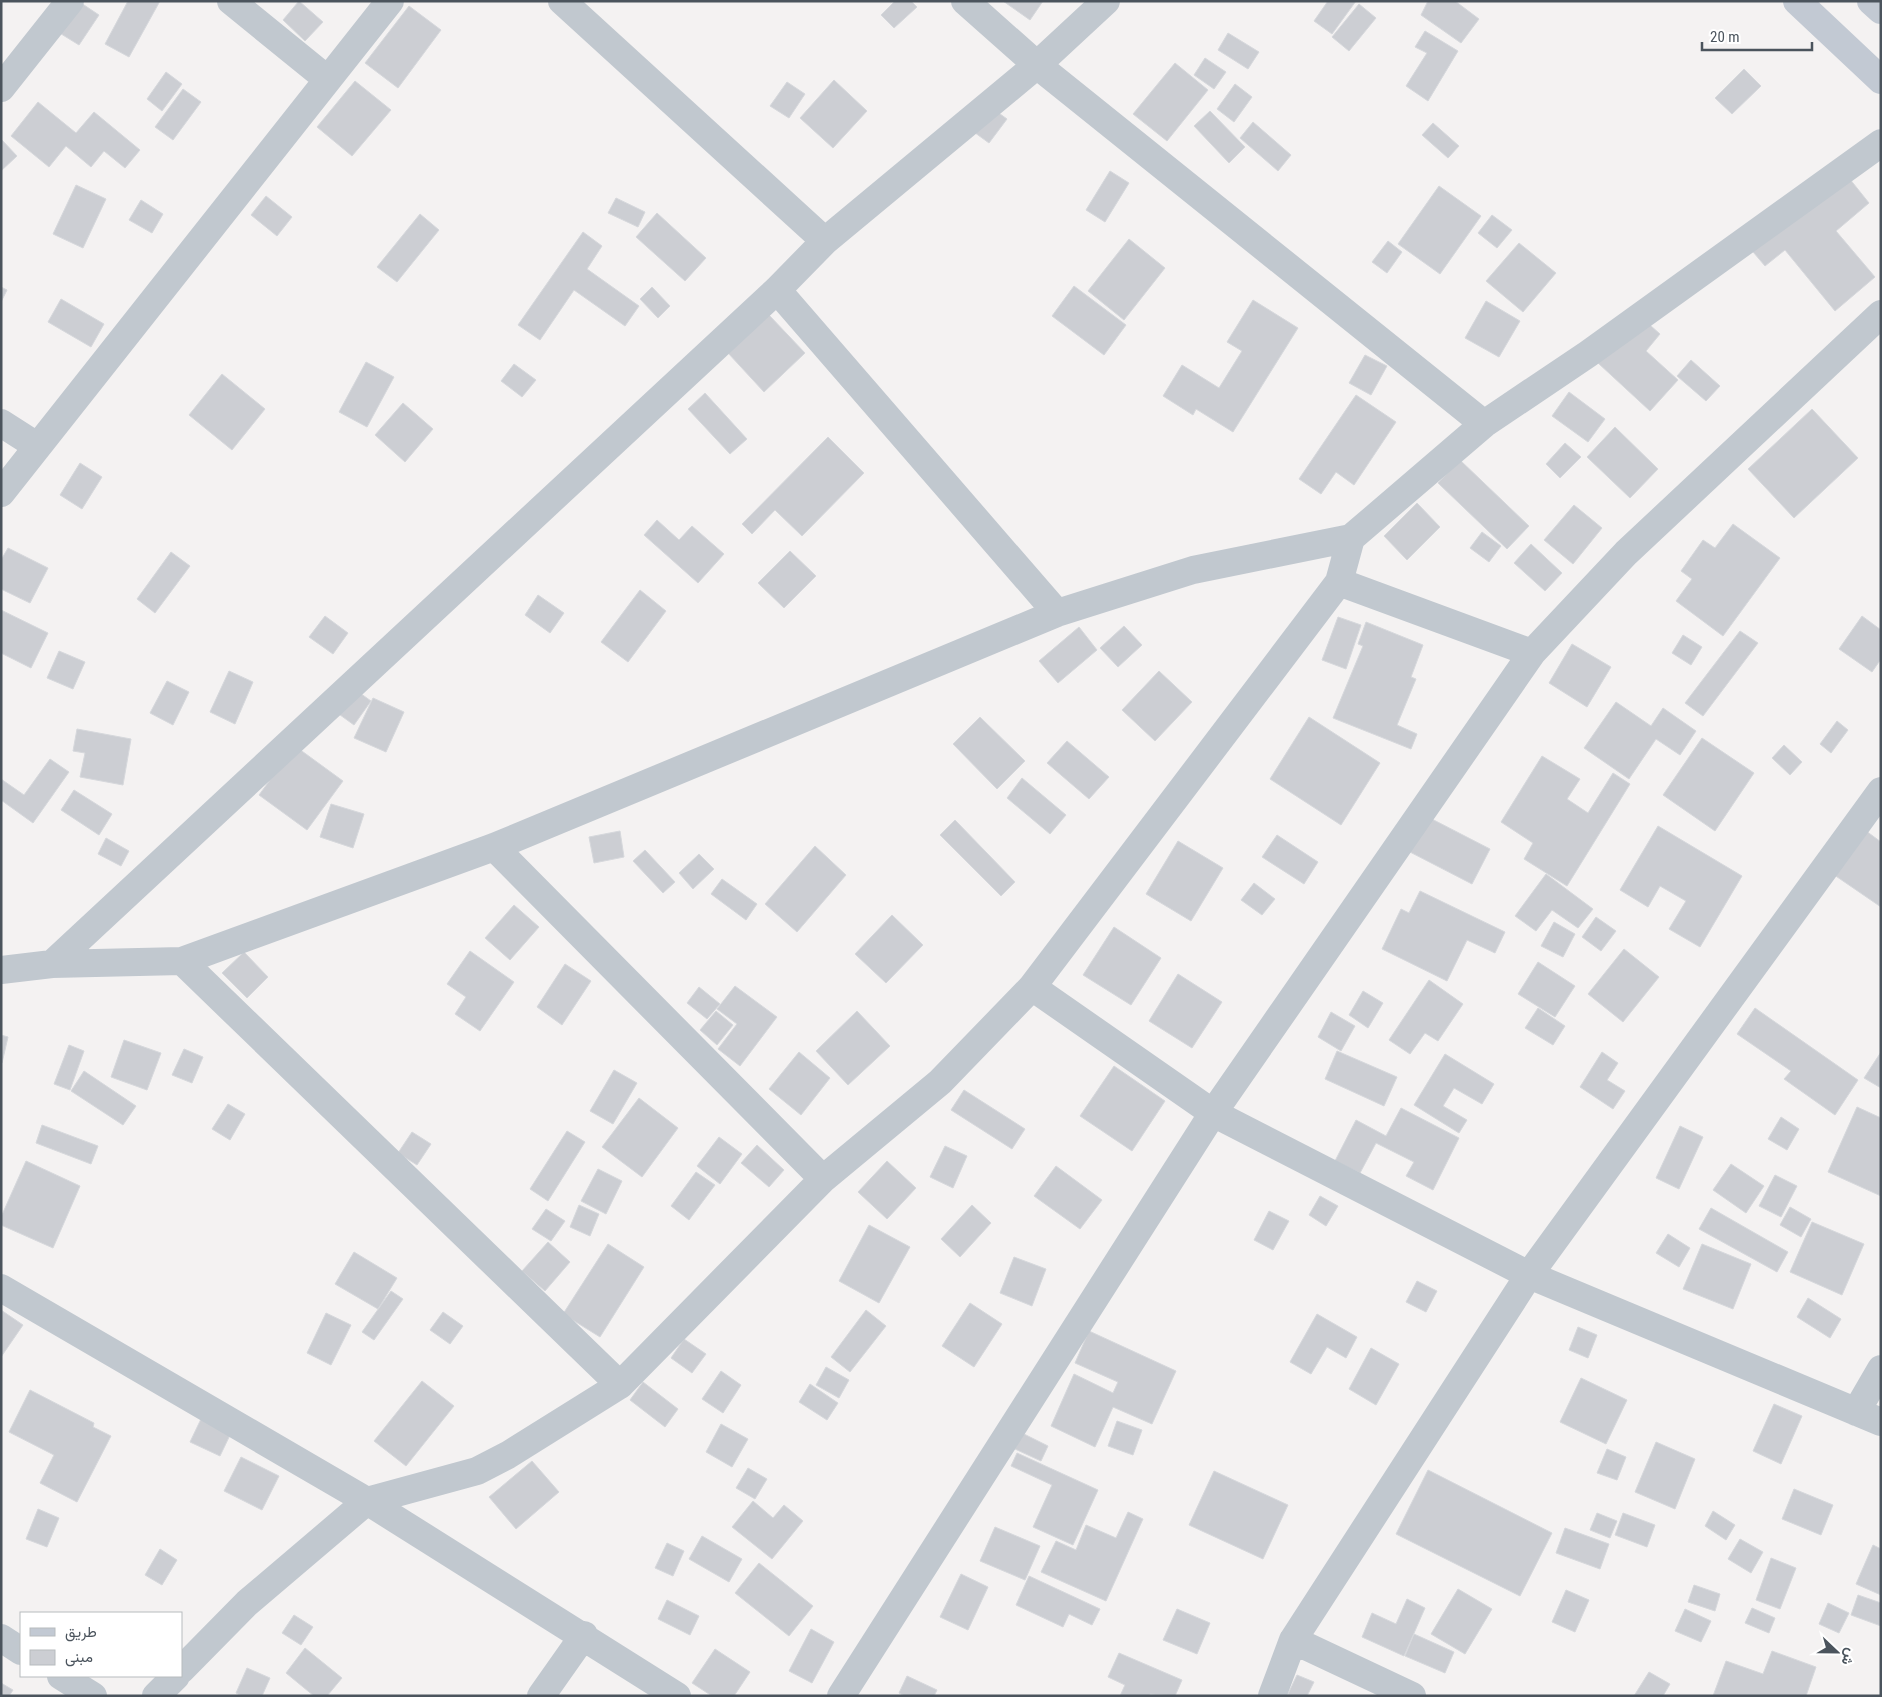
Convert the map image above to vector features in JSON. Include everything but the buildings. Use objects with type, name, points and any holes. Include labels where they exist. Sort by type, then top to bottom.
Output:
[{"type":"main road","points":[[1797,1],[1881,80]]},
{"type":"main road","points":[[1871,1],[1881,10]]},
{"type":"street","points":[[1,88],[70,1]]},
{"type":"street","points":[[231,1],[326,79]]},
{"type":"street","points":[[1,493],[326,79],[390,1]]},
{"type":"street","points":[[562,1],[825,241]]},
{"type":"street","points":[[965,1],[1036,65],[1484,424]]},
{"type":"street","points":[[52,964],[777,290],[825,241],[1036,65],[1106,1]]},
{"type":"street","points":[[1,970],[52,964],[182,961],[494,847],[1057,613],[1194,570],[1351,538],[1484,424],[1596,348],[1881,143]]},
{"type":"street","points":[[777,290],[1057,613]]},
{"type":"street","points":[[841,1696],[1213,1113],[1532,653],[1626,553],[1881,314]]},
{"type":"street","points":[[1,423],[37,446]]},
{"type":"street","points":[[182,1669],[247,1603],[368,1501],[477,1471],[508,1455],[620,1385],[823,1179],[940,1082],[1032,988],[1339,582],[1351,538]]},
{"type":"street","points":[[1339,582],[1532,653]]},
{"type":"street","points":[[1272,1696],[1293,1640],[1529,1275],[1881,791]]},
{"type":"street","points":[[494,847],[823,1179]]},
{"type":"street","points":[[182,961],[620,1385]]},
{"type":"street","points":[[1032,988],[1213,1113],[1529,1275],[1881,1422]]},
{"type":"street","points":[[1,1288],[368,1501],[584,1635],[677,1696]]},
{"type":"street","points":[[1856,1412],[1881,1369]]},
{"type":"street","points":[[541,1696],[584,1635]]},
{"type":"street","points":[[1,1638],[20,1650]]},
{"type":"street","points":[[1293,1640],[1412,1696]]},
{"type":"street","points":[[63,1677],[93,1696]]},
{"type":"street","points":[[156,1696],[175,1677]]}]
